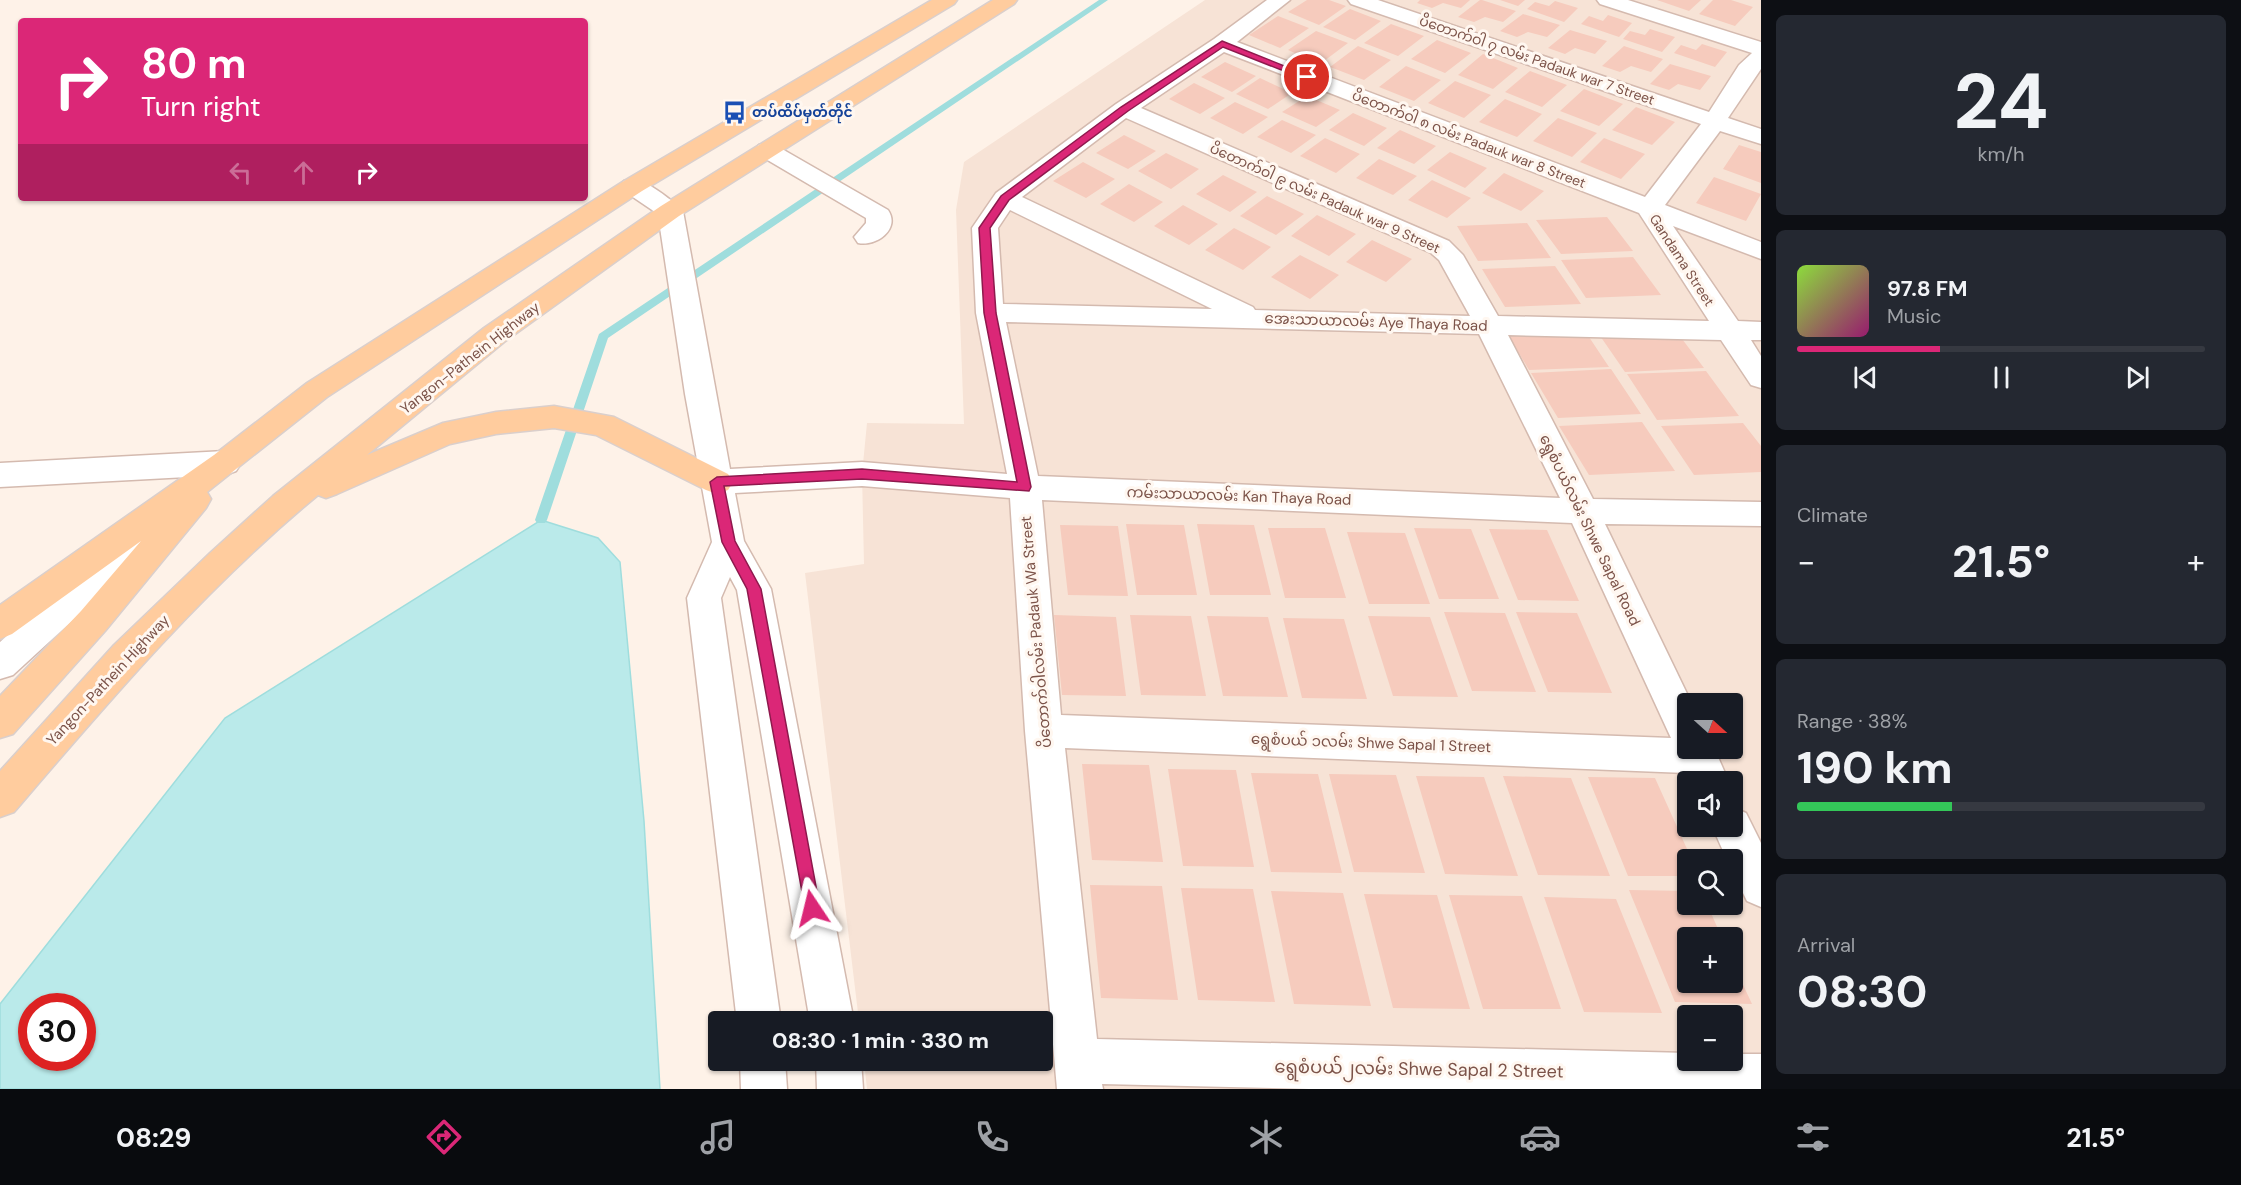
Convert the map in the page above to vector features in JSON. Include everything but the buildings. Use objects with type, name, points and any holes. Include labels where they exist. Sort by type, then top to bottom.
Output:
[{"type":"main road","points":[[0,624],[225,463],[317,390],[633,186],[947,0]]},
{"type":"main road","name":"Yangon-Pathein Highway","points":[[0,799],[127,656],[284,505],[494,335],[670,211],[1007,0]]},
{"type":"main road","points":[[284,505],[443,434],[496,423],[554,417],[603,425],[717,482]]},
{"type":"main road","points":[[0,722],[93,621],[225,463]]},
{"type":"street","name":"ပိတောက်ဝါလမ်း Padauk Wa Street","points":[[1079,1075],[1044,731],[1025,487],[990,313],[984,228],[1005,198],[1124,109],[1222,44],[1280,0]]},
{"type":"street","name":"ပိတောက်ဝါ ၇ လမ်း Padauk war 7 Street","points":[[1358,0],[1761,137]]},
{"type":"street","points":[[1607,0],[1761,49]]},
{"type":"street","name":"ပိတောက်ဝါ ၈ လမ်း Padauk war 8 Street","points":[[1222,44],[1761,251]]},
{"type":"street","name":"Gandama Street","points":[[1761,57],[1747,70],[1715,121],[1649,209],[1727,330],[1761,378]]},
{"type":"street","name":"ပိတောက်ဝါ ၉ လမ်း Padauk war 9 Street","points":[[1124,109],[1440,247],[1450,255],[1491,327]]},
{"type":"street","points":[[767,150],[879,215],[879,225],[867,237]]},
{"type":"street","points":[[633,186],[670,211],[728,542],[754,589],[830,1011]]},
{"type":"street","points":[[1005,198],[1253,318]]},
{"type":"street","name":"အေးသာယာလမ်း Aye Thaya Road","points":[[990,313],[1253,318],[1491,327],[1761,331]]},
{"type":"street","name":"ရွေစံပယ်လမ်း Shwe Sapal Road","points":[[1491,327],[1583,511],[1677,710]]},
{"type":"street","points":[[0,475],[225,463]]},
{"type":"street","points":[[0,664],[225,463]]},
{"type":"street","name":"ကမ်းသာယာလမ်း Kan Thaya Road","points":[[717,482],[862,474],[1025,487],[1583,511],[1761,514]]},
{"type":"street","points":[[728,542],[704,598],[758,1011]]},
{"type":"street","name":"ရွေစံပယ် ၁လမ်း Shwe Sapal 1 Street","points":[[1044,731],[1677,754]]},
{"type":"street","points":[[1737,837],[1761,887]]},
{"type":"street","points":[[763,1071],[764,1089]]},
{"type":"street","points":[[839,1071],[840,1089]]},
{"type":"street","name":"ရွေစံပယ်၂လမ်း Shwe Sapal 2 Street","points":[[1079,1075],[1761,1077]]},
{"type":"shaded area","points":[[1205,0],[1761,0],[1761,1089],[867,1089],[865,1071],[1053,1071],[1053,1011],[858,1011],[805,573],[864,564],[862,474],[867,423],[964,424],[956,210],[964,162]]},
{"type":"water","points":[[541,520],[598,538],[620,562],[644,821],[660,1089],[0,1089],[0,1004],[225,718]]},
{"type":"waterway","points":[[541,520],[603,336],[1104,0]]},
{"type":"place","name":"တပ်ထိပ်မှတ်တိုင်","points":[[734,112]]},
{"type":"route","points":[[812,908],[754,589],[728,542],[717,482],[862,474],[1025,487],[990,313],[984,228],[1005,198],[1124,109],[1222,44],[1307,77]]}]
